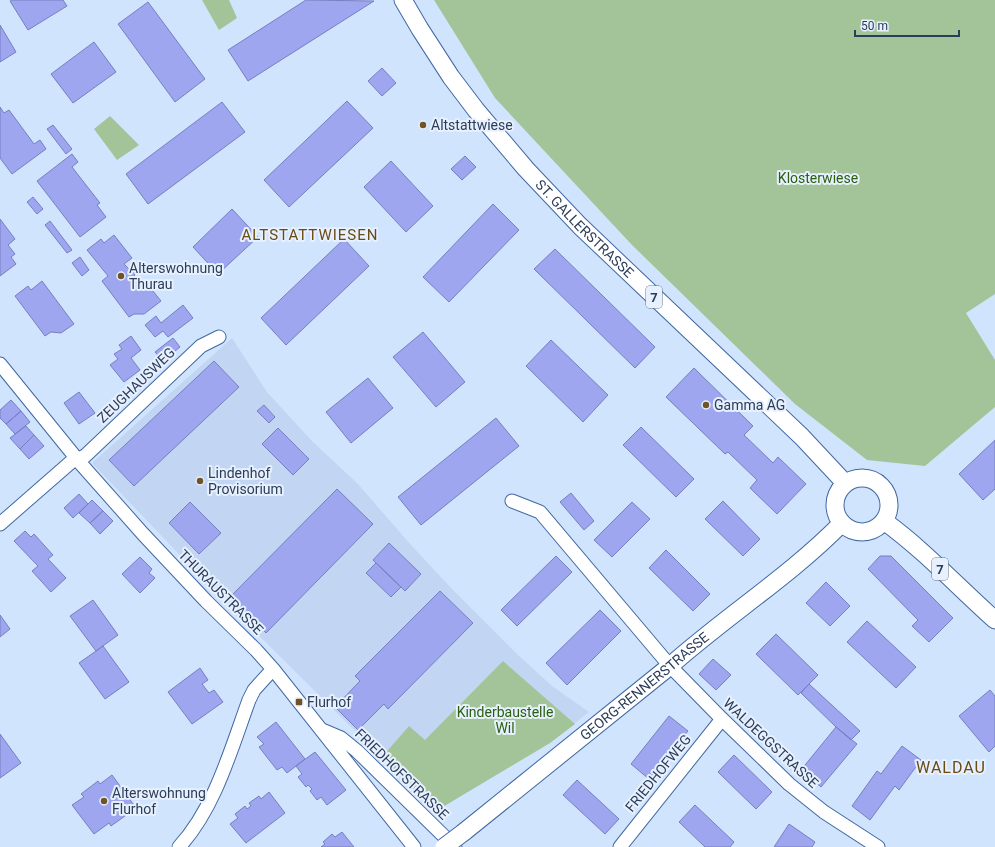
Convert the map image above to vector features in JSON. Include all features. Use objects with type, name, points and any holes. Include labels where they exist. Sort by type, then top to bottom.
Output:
[{"type":"main road","name":"ST. GALLERSTRASSE","points":[[403,0],[420,29],[459,88],[526,169],[580,226],[802,438],[845,484]]},
{"type":"main road","points":[[863,477],[873,480],[881,485],[889,502],[888,512],[884,521],[877,527],[868,531],[850,529],[842,523],[837,514],[835,503],[838,492],[845,484],[854,479],[863,477]]},
{"type":"main road","name":"7","points":[[884,521],[932,561],[995,620]]},
{"type":"main road","name":"GEORG-RENNERSTRASSE","points":[[444,847],[670,666],[692,646],[793,568],[842,523]]},
{"type":"street","name":"ZEUGHAUSWEG","points":[[0,524],[71,462],[85,456],[201,346],[219,336]]},
{"type":"street","name":"THURAUSTRASSE","points":[[0,364],[77,459],[143,534],[273,669],[414,847]]},
{"type":"street","name":"WALDEGGSTRASSE","points":[[512,501],[540,512],[670,666],[789,784],[824,812],[878,847]]},
{"type":"street","points":[[179,847],[189,836],[212,798],[254,690],[273,669]]},
{"type":"street","name":"FRIEDHOFWEG","points":[[620,847],[722,719]]},
{"type":"street","name":"FRIEDHOFSTRASSE","points":[[322,730],[342,738],[357,751],[455,847]]},
{"type":"shaded area","points":[[232,338],[267,392],[312,441],[358,484],[411,545],[454,591],[517,654],[552,686],[589,712],[550,743],[436,811],[217,594],[92,463]]},
{"type":"green space","points":[[202,0],[229,0],[237,18],[219,30]]},
{"type":"green space","name":"Klosterwiese","points":[[434,0],[995,0],[995,294],[966,313],[995,360],[995,407],[925,466],[867,460],[795,404],[632,245],[495,98]]},
{"type":"green space","points":[[110,116],[139,145],[117,160],[94,129]]},
{"type":"green space","name":"Kinderbaustelle Wil","points":[[503,661],[575,724],[550,743],[436,811],[382,757],[409,726],[425,740]]},
{"type":"building","points":[[63,0],[67,6],[28,30],[10,1]]},
{"type":"building","points":[[306,0],[374,1],[248,81],[228,50]]},
{"type":"building","points":[[148,2],[205,79],[175,102],[118,24]]},
{"type":"building","points":[[0,25],[16,52],[0,62]]},
{"type":"building","points":[[94,42],[116,72],[73,103],[51,74]]},
{"type":"building","points":[[382,68],[396,83],[382,96],[368,81]]},
{"type":"building","points":[[347,101],[373,128],[289,207],[264,180]]},
{"type":"building","points":[[222,102],[245,132],[148,204],[126,174]]},
{"type":"building","points":[[0,107],[4,113],[9,110],[34,144],[40,140],[46,149],[12,174],[0,158]]},
{"type":"building","points":[[53,125],[72,149],[66,154],[47,129]]},
{"type":"building","points":[[72,154],[78,162],[72,167],[100,203],[97,205],[106,217],[80,237],[37,181]]},
{"type":"building","points":[[465,156],[476,167],[462,180],[451,169]]},
{"type":"building","points":[[391,161],[433,206],[406,232],[364,187]]},
{"type":"building","points":[[33,197],[43,209],[37,214],[27,202]]},
{"type":"building","points":[[493,204],[519,230],[449,302],[423,277]]},
{"type":"building","points":[[232,209],[258,237],[218,274],[193,247]]},
{"type":"building","points":[[0,219],[15,239],[8,245],[15,254],[11,257],[16,264],[0,276]]},
{"type":"building","points":[[50,221],[72,250],[67,253],[45,225]]},
{"type":"building","name":"Alterswohnung Thurau","points":[[114,235],[132,258],[124,264],[129,269],[134,265],[139,272],[134,275],[140,283],[144,280],[161,301],[144,314],[134,314],[129,317],[102,281],[108,276],[87,250],[101,239],[104,243]]},
{"type":"building","points":[[344,239],[369,266],[286,345],[261,318]]},
{"type":"building","points":[[555,249],[655,347],[635,368],[534,269]]},
{"type":"building","points":[[80,257],[89,270],[82,276],[72,263]]},
{"type":"building","points":[[42,281],[74,324],[61,333],[51,332],[45,336],[15,296],[28,286],[31,290]]},
{"type":"building","points":[[183,305],[193,318],[168,337],[163,331],[155,337],[145,325],[156,316],[161,323]]},
{"type":"building","points":[[423,332],[465,382],[436,407],[393,357]]},
{"type":"building","points":[[131,336],[141,350],[131,358],[140,370],[124,382],[110,365],[118,359],[114,354],[122,349],[119,345]]},
{"type":"building","points":[[173,338],[180,347],[163,361],[155,352]]},
{"type":"building","points":[[551,340],[608,395],[583,422],[526,366]]},
{"type":"building","points":[[214,361],[239,387],[134,486],[109,460]]},
{"type":"building","points":[[694,368],[753,426],[744,435],[773,463],[778,457],[806,484],[777,514],[750,488],[757,480],[728,452],[725,454],[666,397]]},
{"type":"building","points":[[368,378],[393,408],[351,443],[326,412]]},
{"type":"building","points":[[79,392],[95,413],[79,424],[64,403]]},
{"type":"building","points":[[11,400],[21,411],[6,424],[0,418],[0,410]]},
{"type":"building","points":[[264,405],[275,417],[269,423],[257,411]]},
{"type":"building","points":[[21,411],[30,422],[15,434],[6,424]]},
{"type":"building","points":[[496,418],[519,446],[421,525],[398,497]]},
{"type":"building","points":[[26,426],[34,435],[20,449],[10,438]]},
{"type":"building","points":[[641,427],[694,479],[676,497],[623,445]]},
{"type":"building","points":[[278,428],[309,459],[293,475],[262,444]]},
{"type":"building","points":[[34,435],[44,446],[29,459],[20,449]]},
{"type":"building","points":[[995,440],[995,489],[983,500],[959,474]]},
{"type":"building","points":[[337,489],[373,524],[266,633],[230,597]]},
{"type":"building","points":[[571,493],[594,521],[584,530],[560,502]]},
{"type":"building","points":[[79,494],[88,504],[73,518],[64,508]]},
{"type":"building","points":[[92,500],[103,511],[90,523],[79,513]]},
{"type":"building","points":[[723,501],[760,539],[743,556],[705,519]]},
{"type":"building","points":[[190,502],[221,533],[199,554],[169,523]]},
{"type":"building","points":[[632,502],[650,519],[612,557],[594,540]]},
{"type":"building","points":[[103,511],[113,521],[100,534],[90,523]]},
{"type":"building","points":[[25,531],[31,537],[34,534],[53,555],[48,559],[66,578],[51,592],[32,571],[38,566],[14,541]]},
{"type":"building","points":[[389,543],[421,574],[405,591],[373,560]]},
{"type":"building","points":[[666,550],[710,594],[693,611],[649,568]]},
{"type":"building","points":[[556,556],[572,572],[517,626],[501,610]]},
{"type":"building","points":[[880,556],[891,556],[953,618],[929,642],[912,626],[918,620],[868,569]]},
{"type":"building","points":[[140,557],[152,569],[149,573],[155,578],[140,593],[122,574]]},
{"type":"building","points":[[376,563],[401,587],[391,597],[366,573]]},
{"type":"building","points":[[826,582],[850,606],[830,626],[806,603]]},
{"type":"building","points":[[440,591],[473,623],[388,709],[384,704],[358,730],[335,707],[360,681],[355,676]]},
{"type":"building","points":[[93,600],[118,635],[96,651],[70,616]]},
{"type":"building","points":[[600,610],[621,631],[567,685],[546,663]]},
{"type":"building","points":[[0,615],[10,629],[0,637]]},
{"type":"building","points":[[867,621],[916,667],[896,688],[847,642]]},
{"type":"building","points":[[776,634],[818,675],[798,695],[756,654]]},
{"type":"building","points":[[103,646],[129,682],[105,699],[79,663]]},
{"type":"building","points":[[713,659],[731,675],[716,690],[699,674]]},
{"type":"building","points":[[200,668],[208,680],[202,684],[209,693],[214,690],[223,702],[192,724],[168,692]]},
{"type":"building","points":[[809,684],[860,731],[851,740],[801,693]]},
{"type":"building","points":[[990,690],[995,696],[995,746],[989,752],[959,716]]},
{"type":"building","points":[[669,716],[688,731],[649,779],[631,764]]},
{"type":"building","points":[[276,722],[305,759],[287,773],[282,767],[277,770],[259,747],[264,744],[257,737]]},
{"type":"building","points":[[836,727],[857,744],[821,787],[801,770]]},
{"type":"building","points":[[0,734],[21,763],[0,778]]},
{"type":"building","points":[[902,746],[921,760],[899,790],[895,786],[870,820],[852,806],[877,771],[881,774]]},
{"type":"building","points":[[315,752],[346,790],[327,805],[321,797],[317,800],[310,791],[312,789],[308,785],[306,787],[298,777],[302,774],[296,766]]},
{"type":"building","points":[[734,755],[772,792],[756,809],[718,772]]},
{"type":"building","name":"Alterswohnung Flurhof","points":[[112,775],[136,808],[111,826],[109,823],[94,834],[72,805],[84,797],[81,794],[98,781],[100,784]]},
{"type":"building","points":[[577,780],[619,819],[605,834],[563,795]]},
{"type":"building","points":[[269,792],[285,813],[246,843],[230,824],[238,818],[235,814],[245,806],[247,809],[251,806],[249,803],[259,796],[261,799]]},
{"type":"building","points":[[695,805],[734,842],[730,847],[705,847],[679,822]]},
{"type":"building","points":[[789,824],[815,842],[812,847],[774,847]]},
{"type":"building","points":[[342,832],[354,847],[321,847],[325,844],[323,842],[332,834],[335,837]]},
{"type":"place","name":"Altstattwiese","points":[[423,125]]},
{"type":"place","name":"Alterswohnung Thurau","points":[[121,276]]},
{"type":"place","name":"Gamma AG","points":[[706,405]]},
{"type":"place","name":"Lindenhof Provisorium","points":[[200,481]]},
{"type":"place","name":"Flurhof","points":[[299,702]]},
{"type":"place","name":"Alterswohnung Flurhof","points":[[104,801]]},
{"type":"district","name":"ALTSTATTWIESEN","points":[[310,235]]},
{"type":"district","name":"WALDAU","points":[[951,767]]}]
